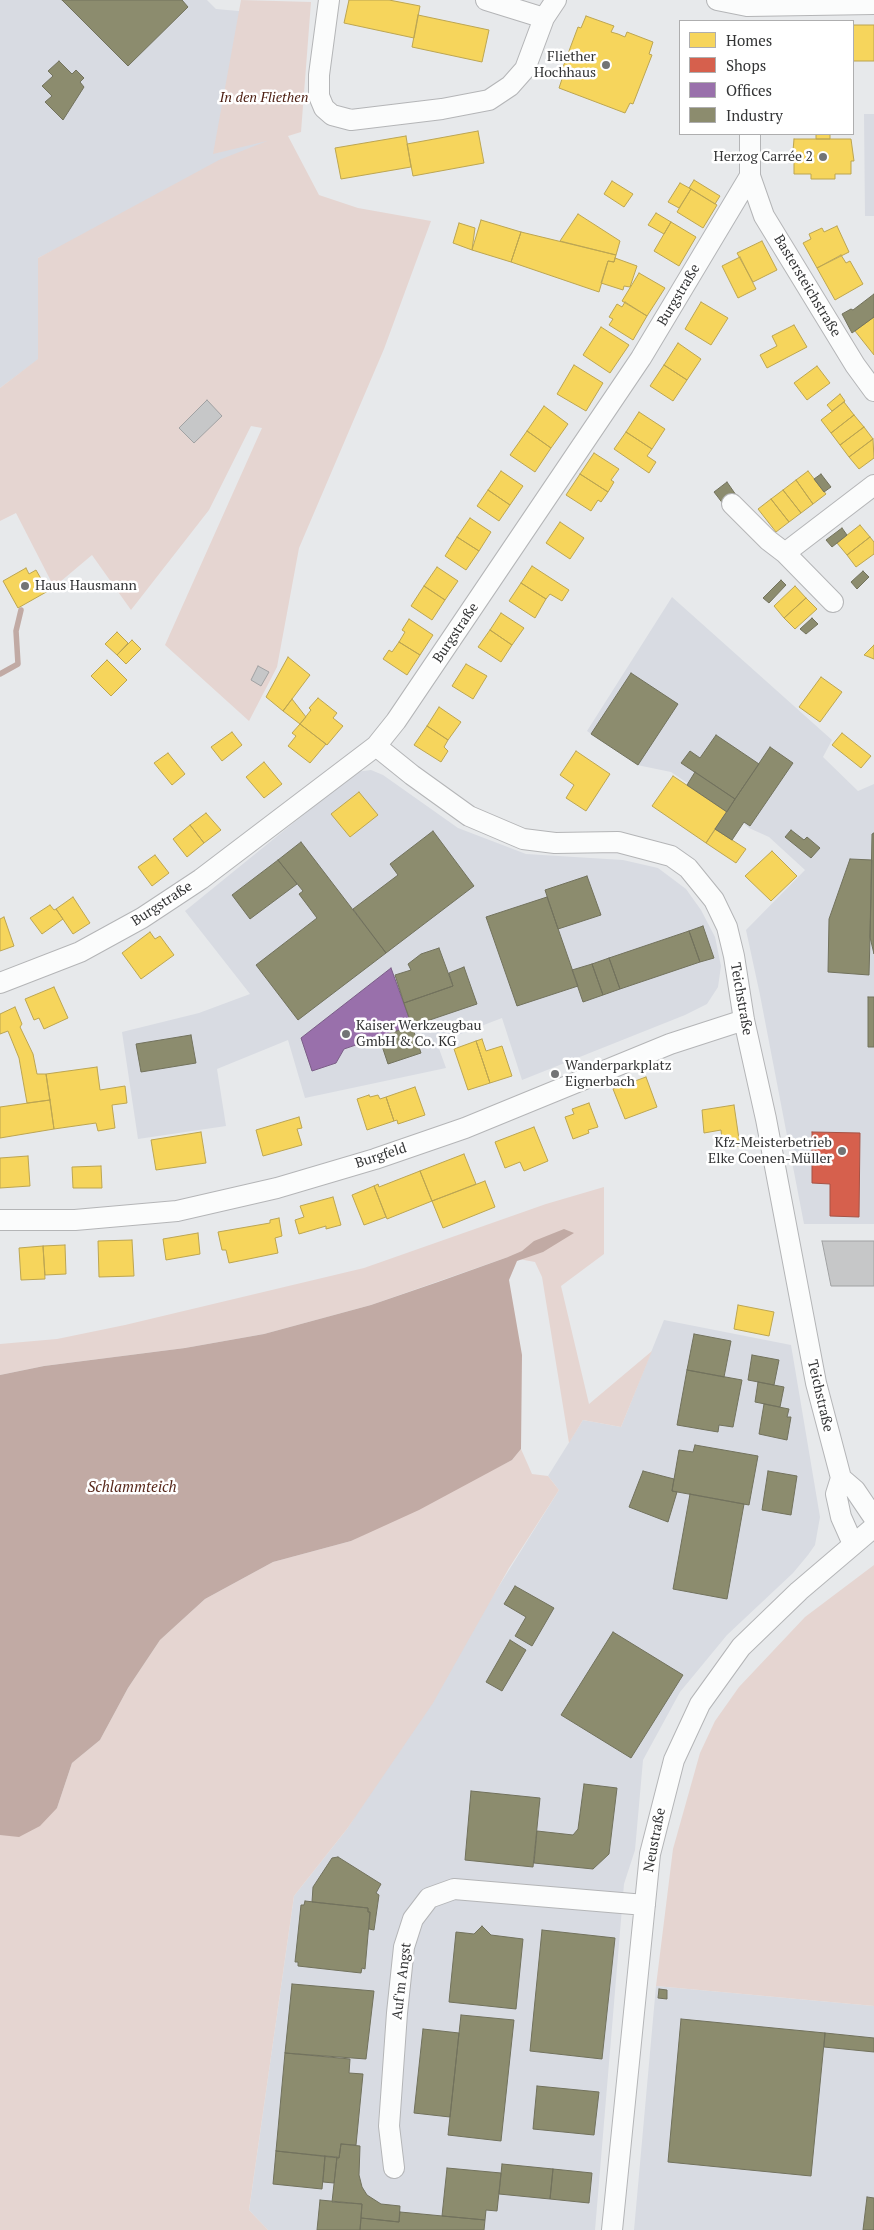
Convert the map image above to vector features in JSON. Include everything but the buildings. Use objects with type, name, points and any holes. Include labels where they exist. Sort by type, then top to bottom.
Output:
[{"type":"street","points":[[329,0],[319,75],[320,96],[324,108],[332,115],[351,120],[433,110],[489,100],[510,86],[525,69],[544,18],[556,0]]},
{"type":"street","points":[[486,0],[544,18]]},
{"type":"street","points":[[717,0],[747,14],[874,4]]},
{"type":"street","points":[[750,135],[750,176]]},
{"type":"street","name":"Bastersteichstraße","points":[[750,176],[764,216],[855,365],[874,391]]},
{"type":"street","name":"Burgstraße","points":[[0,983],[80,952],[142,918],[201,879],[376,746],[396,721],[641,358],[750,176]]},
{"type":"street","points":[[785,553],[874,485]]},
{"type":"street","points":[[732,504],[768,540],[785,553],[833,602]]},
{"type":"street","name":"Teichstraße","points":[[376,746],[412,775],[469,816],[523,838],[555,843],[618,842],[671,856],[688,868],[714,900],[727,927],[738,980],[744,1020],[766,1119],[816,1383],[840,1478],[836,1494],[838,1504],[841,1517],[854,1544]]},
{"type":"street","name":"Burgfeld","points":[[0,1220],[75,1220],[177,1211],[277,1188],[375,1159],[464,1128],[670,1044],[744,1020]]},
{"type":"street","points":[[840,1478],[854,1490],[874,1518]]},
{"type":"street","name":"Neustraße","points":[[612,2230],[650,1854],[674,1760],[700,1704],[741,1647],[799,1591],[874,1527]]},
{"type":"street","name":"Auf'm Angst","points":[[394,2168],[389,2126],[404,1947],[413,1919],[429,1898],[454,1889],[645,1905]]},
{"type":"shaded area","points":[[0,0],[207,0],[216,9],[294,16],[287,133],[38,258],[39,359],[0,388]]},
{"type":"shaded area","points":[[864,114],[874,114],[874,216],[865,216]]},
{"type":"shaded area","points":[[672,597],[832,740],[823,757],[858,791],[874,784],[874,1224],[804,1224],[746,930],[805,870],[769,837],[749,828],[729,811],[671,772],[637,765],[587,731]]},
{"type":"shaded area","points":[[371,770],[383,775],[458,828],[526,854],[623,860],[658,868],[686,889],[701,910],[715,937],[721,966],[718,987],[707,1004],[685,1015],[522,1080],[502,1018],[437,1043],[446,1068],[305,1098],[288,1040],[217,1069],[226,1126],[138,1139],[122,1032],[199,1013],[250,994],[185,911],[356,772]]},
{"type":"shaded area","points":[[664,1320],[791,1345],[820,1517],[815,1545],[808,1555],[793,1573],[727,1635],[680,1692],[643,1760],[635,1850],[624,1884],[595,2230],[268,2230],[249,2210],[294,1896],[347,1829],[559,1490],[548,1476],[583,1420],[621,1427]]},
{"type":"shaded area","points":[[656,1986],[874,2006],[874,2230],[634,2230]]},
{"type":"green space","name":"In den Fliethen","points":[[241,0],[311,2],[301,132],[288,136],[319,195],[358,208],[431,221],[384,349],[299,548],[277,667],[249,721],[165,645],[262,428],[251,426],[209,510],[131,610],[92,555],[54,587],[16,513],[0,521],[0,388],[38,359],[38,258],[219,160],[267,141],[213,154]]},
{"type":"green space","points":[[604,1187],[604,1254],[561,1286],[589,1404],[652,1351],[621,1427],[583,1420],[569,1443],[542,1277],[535,1262],[508,1257],[371,1305],[264,1334],[185,1348],[44,1366],[0,1375],[0,1344],[57,1339],[125,1325],[364,1268],[546,1204]]},
{"type":"green space","points":[[521,1449],[532,1474],[548,1476],[559,1490],[509,1568],[433,1703],[347,1829],[294,1896],[249,2210],[268,2230],[0,2230],[0,1832],[57,1808],[72,1763],[100,1740],[128,1688],[160,1640],[205,1599],[273,1562],[351,1541],[512,1460]]},
{"type":"green space","points":[[874,1565],[874,2006],[656,1986],[673,1849],[700,1753],[715,1721],[739,1687],[805,1617]]},
{"type":"water","name":"Schlammteich","points":[[564,1229],[574,1233],[543,1252],[517,1261],[509,1280],[522,1355],[521,1449],[512,1460],[419,1510],[351,1541],[273,1562],[205,1599],[160,1640],[128,1688],[100,1740],[72,1763],[57,1808],[40,1826],[19,1837],[0,1835],[0,1375],[44,1366],[185,1348],[264,1334],[371,1305],[438,1282],[508,1257],[522,1251],[534,1241]]},
{"type":"waterway","points":[[0,674],[18,664],[16,631],[21,610]]},
{"type":"place","name":"Fliether Hochhaus","points":[[606,65]]},
{"type":"place","name":"Herzog Carrée 2","points":[[823,157]]},
{"type":"place","name":"Haus Hausmann","points":[[25,586]]},
{"type":"place","name":"Kaiser Werkzeugbau GmbH & Co. KG","points":[[346,1034]]},
{"type":"place","name":"Wanderparkplatz Eignerbach","points":[[555,1074]]},
{"type":"place","name":"Kfz-Meisterbetrieb Elke Coenen-Müller","points":[[842,1151]]}]
